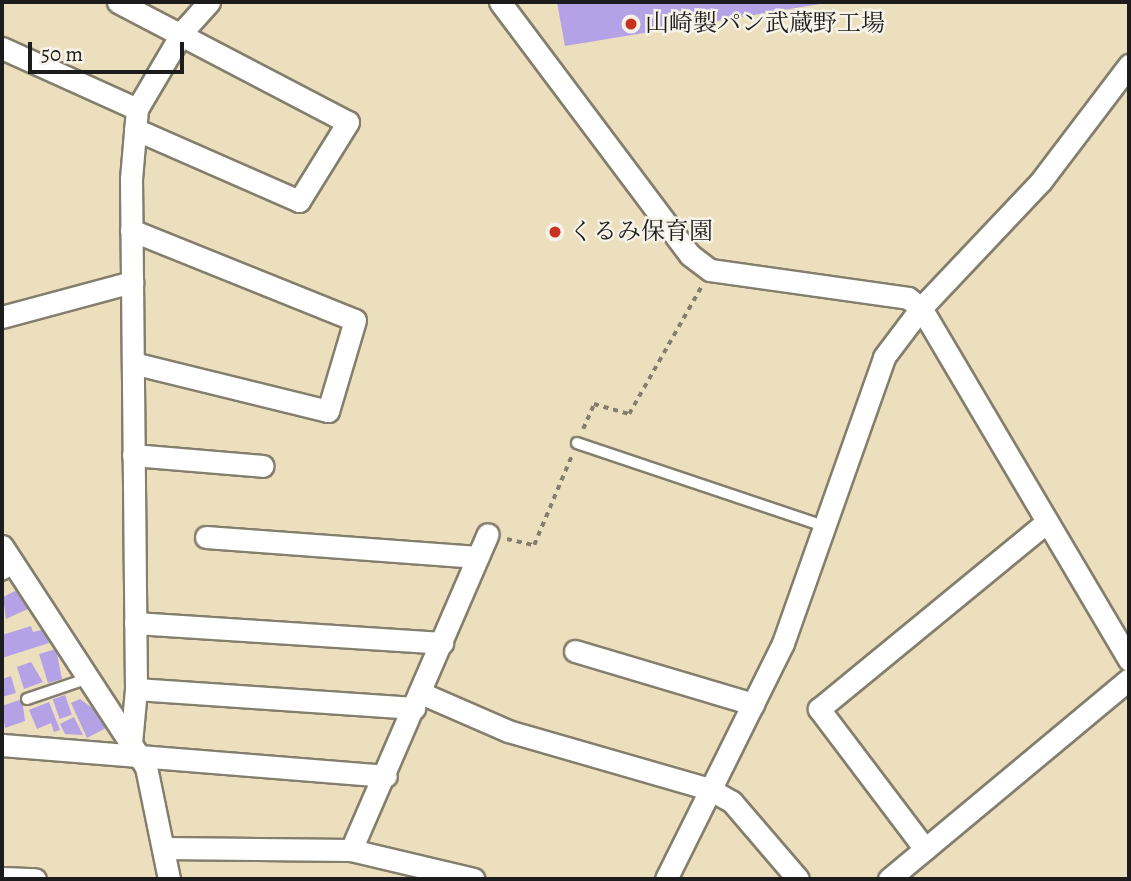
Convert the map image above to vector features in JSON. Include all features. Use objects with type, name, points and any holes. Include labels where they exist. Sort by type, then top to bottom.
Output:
[{"type":"street","points":[[2,48],[299,201],[348,121],[183,31],[118,2]]},
{"type":"street","points":[[169,879],[136,751],[131,230],[136,119],[183,31],[209,2]]},
{"type":"street","points":[[500,2],[690,255],[710,270],[908,298],[921,308],[1129,660]]},
{"type":"street","points":[[666,879],[783,643],[884,357],[921,308],[1041,181],[1129,65]]},
{"type":"street","points":[[131,230],[355,320],[328,411],[133,363]]},
{"type":"street","points":[[2,317],[132,282]]},
{"type":"street","points":[[134,455],[262,466]]},
{"type":"street","points":[[925,849],[819,709],[1047,522]]},
{"type":"street","points":[[351,850],[386,776],[488,534]]},
{"type":"street","points":[[206,537],[477,557]]},
{"type":"street","points":[[2,546],[8,571],[136,751]]},
{"type":"street","points":[[135,622],[442,643]]},
{"type":"street","points":[[575,652],[753,704]]},
{"type":"street","points":[[889,879],[1129,679]]},
{"type":"street","points":[[136,689],[417,700],[508,731],[709,789],[732,802],[798,879]]},
{"type":"street","points":[[2,745],[136,751],[386,776]]},
{"type":"street","points":[[163,848],[351,850],[474,879]]},
{"type":"street","points":[[2,878],[34,879]]},
{"type":"lane","points":[[577,443],[823,526]]},
{"type":"lane","points":[[27,699],[86,679]]},
{"type":"path","points":[[488,534],[534,545],[594,404],[629,414],[710,270]]},
{"type":"building","name":"山崎製パン武蔵野工場","points":[[557,2],[826,2],[826,3],[565,46]]},
{"type":"building","points":[[21,588],[32,607],[6,619],[3,597]]},
{"type":"building","points":[[31,626],[33,632],[45,629],[49,643],[2,658],[2,635]]},
{"type":"building","points":[[56,649],[62,679],[48,683],[39,654]]},
{"type":"building","points":[[31,662],[43,682],[24,689],[17,667]]},
{"type":"building","points":[[11,676],[16,693],[2,697],[2,679]]},
{"type":"building","points":[[65,695],[72,715],[60,719],[53,699]]},
{"type":"building","points":[[22,699],[25,721],[5,728],[2,706]]},
{"type":"building","points":[[80,699],[99,713],[106,728],[87,738],[71,703]]},
{"type":"building","points":[[49,702],[60,730],[54,732],[51,723],[37,729],[29,710]]},
{"type":"building","points":[[74,717],[83,735],[65,734],[60,724]]},
{"type":"place","name":"山崎製パン武蔵野工場","points":[[631,24]]},
{"type":"place","name":"くるみ保育園","points":[[555,232]]}]
